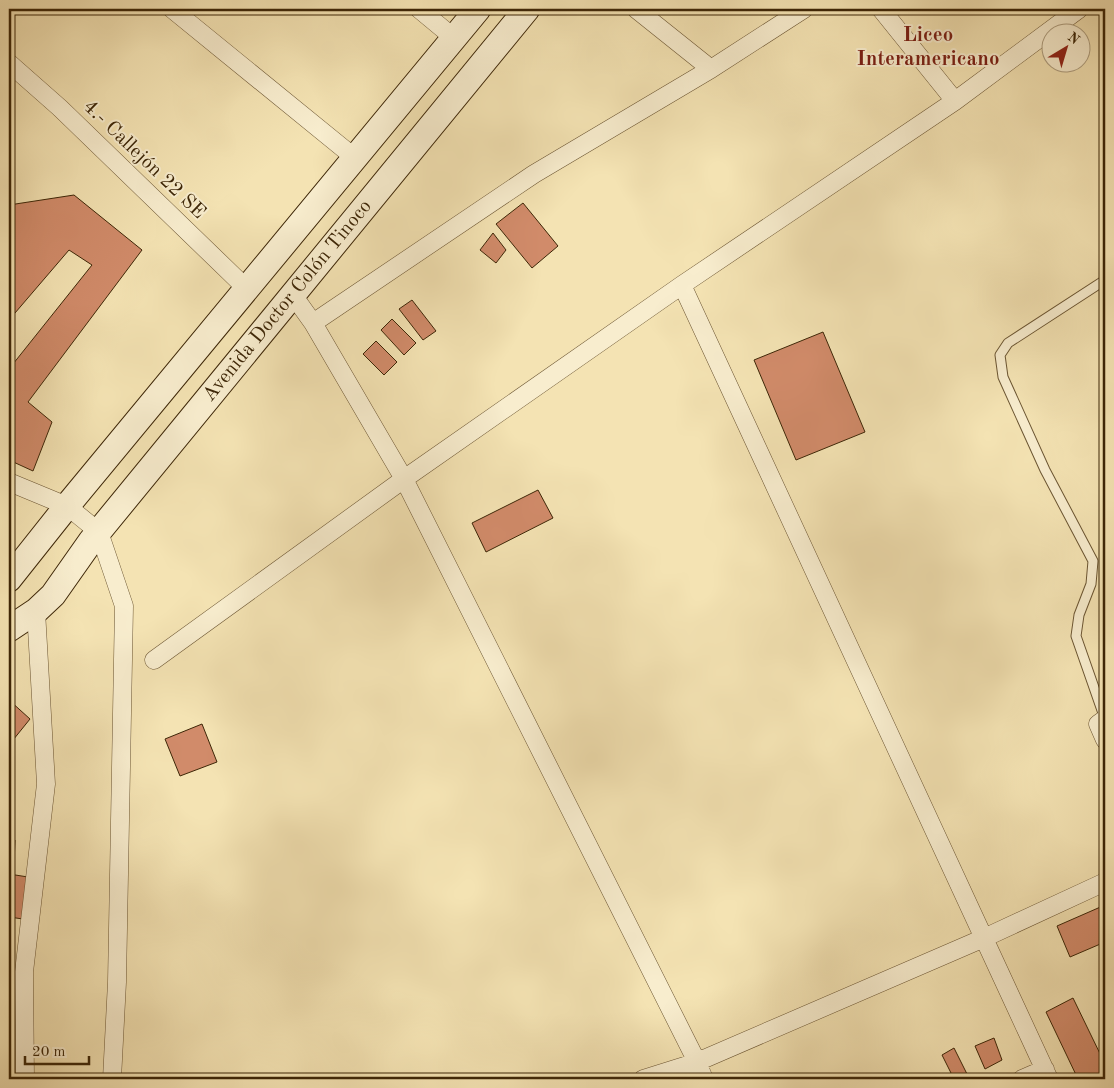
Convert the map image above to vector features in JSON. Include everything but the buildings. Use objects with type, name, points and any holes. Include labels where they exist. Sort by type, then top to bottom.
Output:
[{"type":"main road","name":"Avenida Doctor Colón Tinoco","points":[[12,575],[478,9]]},
{"type":"main road","name":"Avenida Doctor Colón Tinoco","points":[[9,629],[45,603],[95,536],[528,9]]},
{"type":"street","points":[[172,9],[355,158]]},
{"type":"street","points":[[419,9],[454,38]]},
{"type":"street","points":[[636,9],[711,69]]},
{"type":"street","points":[[313,323],[534,174],[711,69],[804,9]]},
{"type":"street","points":[[881,9],[955,101]]},
{"type":"street","points":[[154,660],[404,479],[682,285],[955,101],[1079,9]]},
{"type":"street","name":"4.- Callejón 22 SE","points":[[9,63],[60,108],[247,289]]},
{"type":"street","points":[[682,285],[1047,1074],[1022,1079]]},
{"type":"street","points":[[293,296],[313,323],[404,479],[704,1079]]},
{"type":"street","points":[[9,482],[62,512],[95,536],[124,606],[117,982],[112,1079]]},
{"type":"street","points":[[25,1079],[24,972],[46,784],[45,603]]},
{"type":"street","points":[[1105,719],[1098,724],[1105,740]]},
{"type":"street","points":[[643,1079],[697,1062],[984,938],[1105,882]]},
{"type":"lane","points":[[1105,280],[1008,343],[1000,355],[1003,377],[1045,470],[1093,561],[1091,584],[1079,615],[1076,636],[1105,719]]},
{"type":"district","name":"Liceo Interamericano","points":[[928,47]]}]
